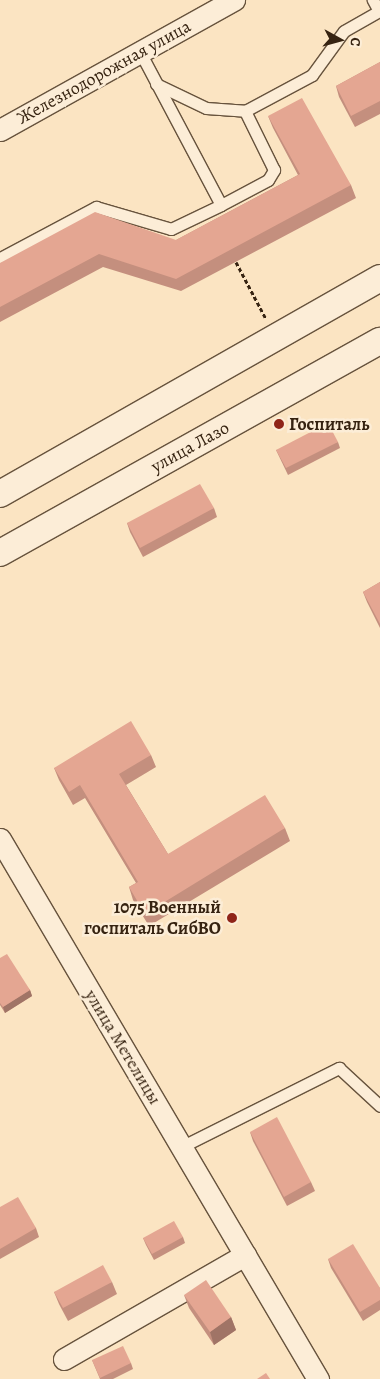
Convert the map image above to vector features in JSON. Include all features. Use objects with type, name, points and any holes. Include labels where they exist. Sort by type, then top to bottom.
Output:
[{"type":"street","name":"Железнодорожная улица","points":[[0,130],[234,0]]},
{"type":"street","points":[[0,494],[380,278]]},
{"type":"street","name":"улица Лазо","points":[[0,553],[380,341]]},
{"type":"street","name":"улица Метелицы","points":[[0,839],[318,1379]]},
{"type":"street","points":[[64,1359],[245,1255]]},
{"type":"lane","points":[[156,84],[206,108],[245,111],[312,75],[344,31],[379,11],[373,0]]},
{"type":"lane","points":[[140,52],[221,205]]},
{"type":"lane","points":[[0,258],[96,207],[171,229],[268,180],[274,170],[245,111]]},
{"type":"lane","points":[[181,1147],[339,1068],[380,1106]]},
{"type":"path","points":[[236,262],[276,337]]},
{"type":"building","points":[[380,62],[380,101],[351,116],[336,86]]},
{"type":"building","points":[[302,98],[351,185],[176,279],[99,254],[0,307],[0,263],[95,212],[176,240],[300,174],[268,116]]},
{"type":"building","points":[[328,423],[338,442],[286,468],[276,450]]},
{"type":"building","points":[[200,484],[214,508],[140,548],[127,523]]},
{"type":"building","points":[[380,582],[380,624],[363,592]]},
{"type":"building","points":[[131,721],[151,755],[119,774],[168,854],[265,795],[285,828],[145,914],[129,887],[138,882],[80,785],[69,792],[54,768]]},
{"type":"building","points":[[7,954],[30,990],[3,1007],[0,1003],[0,958]]},
{"type":"building","points":[[277,1117],[311,1182],[284,1197],[250,1132]]},
{"type":"building","points":[[18,1197],[36,1228],[0,1249],[0,1207]]},
{"type":"building","points":[[174,1221],[183,1237],[152,1254],[143,1238]]},
{"type":"building","points":[[353,1244],[380,1288],[380,1300],[360,1312],[328,1259]]},
{"type":"building","points":[[103,1265],[112,1282],[63,1308],[54,1292]]},
{"type":"building","points":[[206,1280],[231,1317],[210,1332],[184,1295]]},
{"type":"building","points":[[123,1346],[131,1363],[100,1378],[92,1360]]},
{"type":"building","points":[[266,1373],[270,1379],[257,1379]]},
{"type":"place","name":"Госпиталь","points":[[279,424]]},
{"type":"place","name":"1075 Военный госпиталь СибВО","points":[[232,918]]}]
